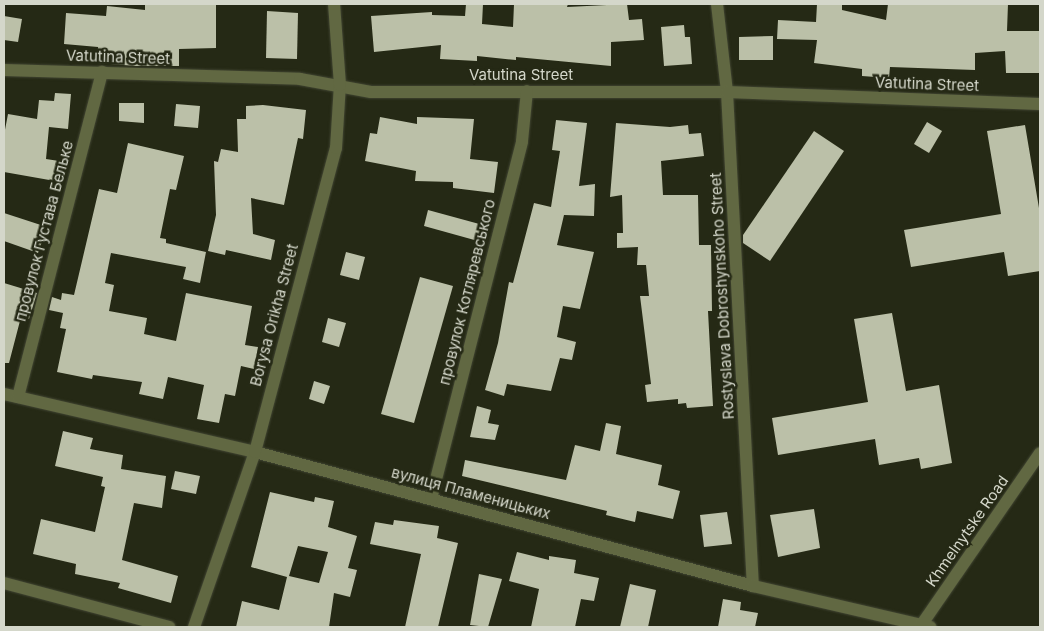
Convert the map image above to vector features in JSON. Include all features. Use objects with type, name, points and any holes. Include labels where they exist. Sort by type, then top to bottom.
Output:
[{"type":"street","name":"Borysa Orikha Street","points":[[194,627],[255,452],[336,148],[340,85],[334,4]]},
{"type":"street","name":"Rostyslava Dobroshynskoho Street","points":[[717,4],[727,92],[753,586]]},
{"type":"street","name":"Vatutina Street","points":[[4,70],[300,79],[371,92],[727,92],[1040,104]]},
{"type":"street","name":"провулок Густава Бельке","points":[[18,397],[102,72]]},
{"type":"street","name":"провулок Котляревського","points":[[431,499],[522,141],[527,91]]},
{"type":"street","name":"вулиця Пламеницьких","points":[[4,394],[255,452],[753,586],[924,626]]},
{"type":"street","name":"Khmelnytske Road","points":[[924,626],[1040,453]]},
{"type":"street","points":[[4,583],[168,627]]},
{"type":"building","points":[[145,4],[216,4],[216,48],[179,49],[179,66],[136,66],[97,63],[98,47],[64,44],[66,13],[106,16],[107,6],[145,10]]},
{"type":"building","points":[[466,4],[483,4],[482,24],[513,27],[514,4],[568,4],[567,7],[627,4],[629,20],[642,19],[644,40],[611,42],[611,66],[516,57],[516,60],[477,56],[477,61],[440,59],[441,45],[374,52],[371,16],[432,12],[432,15],[465,16]]},
{"type":"building","points":[[817,4],[842,4],[842,10],[886,20],[888,4],[1008,4],[1007,31],[1040,31],[1040,73],[1006,73],[1005,51],[975,53],[975,70],[890,67],[889,78],[862,76],[862,69],[814,63],[817,40],[777,39],[778,20],[816,22]]},
{"type":"building","points":[[267,11],[298,13],[297,59],[266,58]]},
{"type":"building","points":[[4,16],[22,19],[18,42],[4,40]]},
{"type":"building","points":[[684,25],[685,37],[690,37],[692,64],[664,66],[661,27]]},
{"type":"building","points":[[773,36],[773,60],[739,60],[739,37]]},
{"type":"building","points":[[55,93],[71,94],[68,129],[49,127],[46,159],[59,161],[55,181],[4,172],[4,135],[8,114],[37,119],[39,100],[54,101]]},
{"type":"building","points":[[119,103],[144,103],[144,123],[119,121]]},
{"type":"building","points":[[176,104],[200,106],[198,128],[174,126]]},
{"type":"building","points":[[263,105],[306,110],[303,139],[298,138],[284,205],[251,198],[253,234],[275,240],[271,260],[226,250],[225,255],[208,251],[216,215],[214,161],[218,162],[221,149],[238,152],[237,119],[246,119],[246,106]]},
{"type":"building","points":[[380,117],[417,124],[417,117],[474,119],[470,159],[498,162],[494,193],[453,188],[453,182],[415,181],[416,171],[365,161],[370,133],[377,134]]},
{"type":"building","points":[[556,120],[587,123],[579,186],[595,184],[594,216],[564,215],[557,245],[594,252],[580,309],[563,306],[557,337],[576,342],[572,360],[560,358],[551,391],[507,384],[504,396],[485,390],[498,343],[509,282],[513,283],[534,203],[551,207],[560,151],[552,150]]},
{"type":"building","points":[[927,122],[942,131],[929,153],[914,144]]},
{"type":"building","points":[[616,123],[670,127],[688,125],[689,134],[701,133],[704,156],[661,161],[663,195],[698,195],[699,245],[711,245],[712,311],[708,311],[713,406],[687,408],[686,403],[678,404],[678,399],[647,402],[645,385],[651,384],[640,296],[649,296],[646,265],[637,265],[638,247],[617,248],[617,233],[623,233],[622,195],[610,197]]},
{"type":"building","points":[[1025,125],[1040,214],[1040,271],[1008,276],[1004,252],[911,267],[904,230],[1001,214],[987,131]]},
{"type":"building","points":[[814,131],[844,151],[770,261],[743,243],[743,235]]},
{"type":"building","points":[[128,143],[184,156],[176,190],[170,189],[160,238],[166,239],[166,243],[206,252],[200,283],[183,279],[186,267],[111,253],[105,283],[114,285],[109,311],[147,318],[144,334],[176,341],[186,293],[252,306],[245,345],[258,347],[254,369],[241,366],[235,396],[225,394],[219,423],[197,419],[204,385],[168,377],[163,399],[139,394],[142,382],[93,375],[92,379],[57,372],[66,329],[60,328],[63,313],[49,310],[52,297],[61,300],[62,293],[74,295],[99,189],[117,193]]},
{"type":"building","points":[[428,210],[483,225],[478,241],[424,226]]},
{"type":"building","points":[[4,213],[47,227],[38,253],[4,241]]},
{"type":"building","points":[[346,252],[365,257],[359,280],[340,275]]},
{"type":"building","points":[[420,277],[453,286],[414,423],[381,414]]},
{"type":"building","points":[[4,283],[37,293],[29,319],[21,317],[9,363],[4,363]]},
{"type":"building","points":[[892,313],[906,391],[939,385],[952,463],[921,469],[919,458],[879,465],[875,439],[778,455],[772,418],[868,402],[854,319]]},
{"type":"building","points":[[328,318],[346,323],[339,347],[322,342]]},
{"type":"building","points":[[314,381],[330,386],[324,404],[309,399]]},
{"type":"building","points":[[477,406],[491,410],[488,423],[499,425],[495,440],[470,437]]},
{"type":"building","points":[[606,423],[621,426],[616,454],[662,465],[658,485],[680,491],[673,519],[637,511],[635,522],[606,515],[607,511],[462,476],[465,460],[566,480],[575,445],[600,451]]},
{"type":"building","points":[[63,431],[93,438],[90,449],[123,455],[121,469],[166,476],[162,508],[134,503],[122,560],[178,576],[171,603],[118,588],[120,583],[75,574],[76,564],[33,554],[41,519],[95,532],[105,487],[101,486],[103,477],[55,466]]},
{"type":"building","points":[[175,471],[200,476],[196,494],[171,489]]},
{"type":"building","points":[[270,492],[314,502],[315,497],[334,501],[328,527],[357,536],[348,568],[357,570],[350,597],[334,593],[329,627],[236,627],[242,601],[279,610],[287,577],[251,567]],"holes":[[[298,546],[328,552],[319,583],[289,576]]]},
{"type":"building","points":[[814,509],[820,548],[778,557],[770,515]]},
{"type":"building","points":[[727,512],[732,544],[704,547],[700,515]]},
{"type":"building","points":[[394,520],[439,526],[437,538],[458,543],[438,627],[405,627],[421,554],[370,544],[375,522],[393,525]]},
{"type":"building","points":[[517,552],[549,560],[549,556],[576,560],[574,573],[599,578],[594,601],[581,599],[575,627],[531,627],[539,589],[509,581]]},
{"type":"building","points":[[479,574],[502,579],[488,627],[470,625]]},
{"type":"building","points":[[630,584],[656,590],[648,627],[620,627]]},
{"type":"building","points":[[723,599],[741,602],[740,610],[758,613],[755,627],[718,627]]}]
